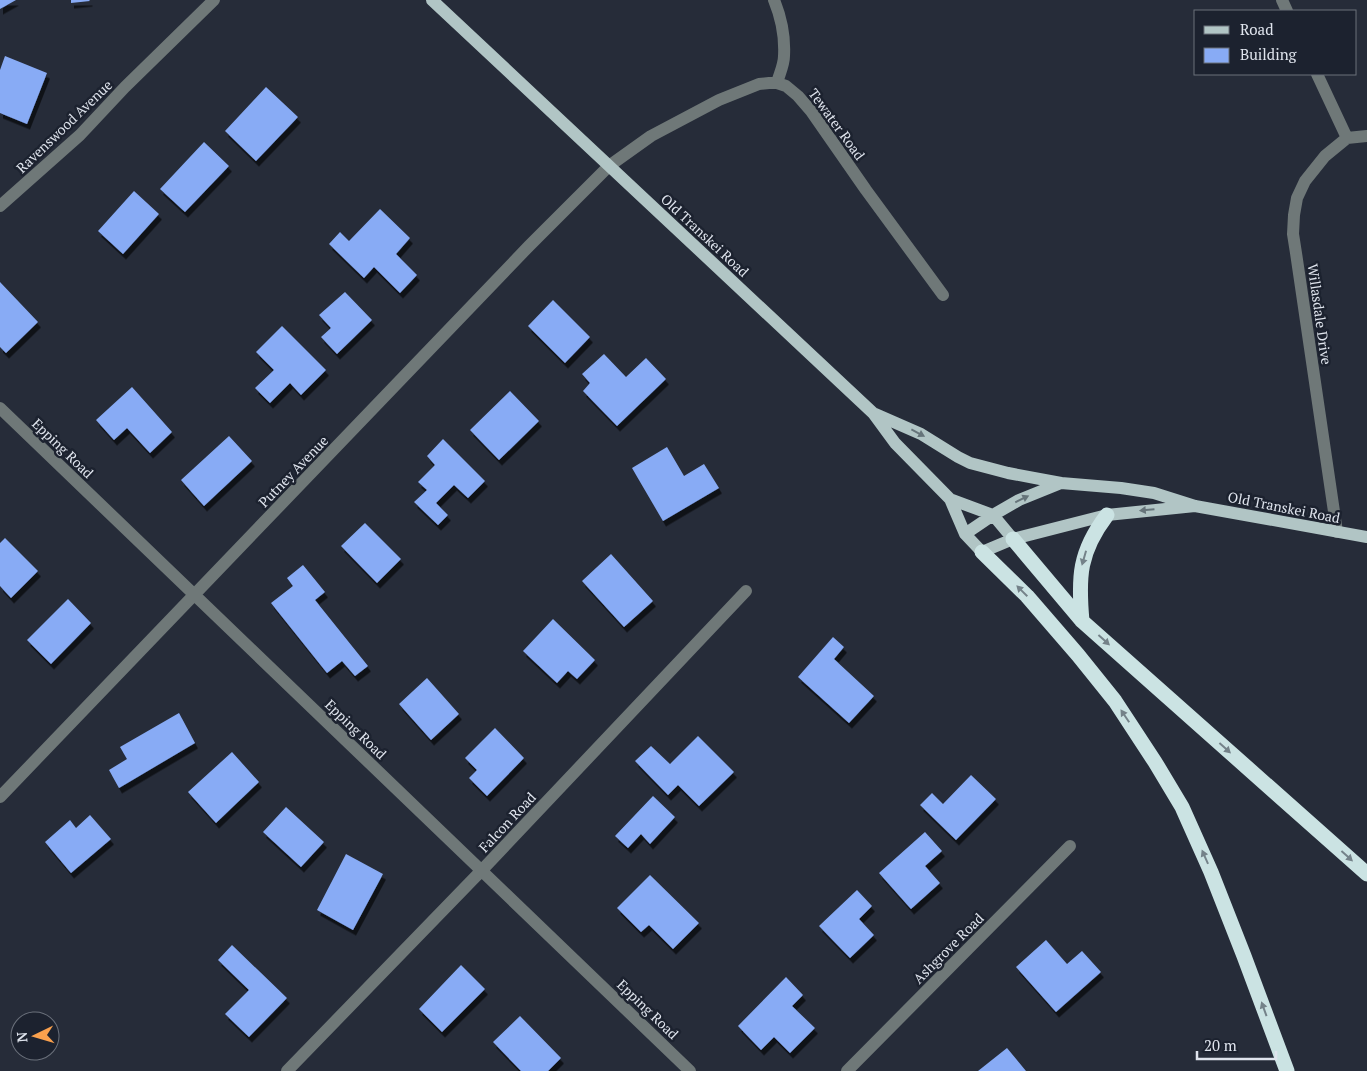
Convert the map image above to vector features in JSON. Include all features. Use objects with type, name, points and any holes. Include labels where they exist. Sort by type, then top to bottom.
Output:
[{"type":"highway","points":[[1082,621],[1080,576],[1084,554],[1106,515]]},
{"type":"highway","points":[[1013,539],[1082,621],[1367,874]]},
{"type":"highway","points":[[982,552],[1027,596],[1078,655],[1115,701],[1160,769],[1182,807],[1211,872],[1287,1071]]},
{"type":"main road","name":"Old Transkei Road","points":[[432,0],[873,413],[895,443],[950,499],[965,534],[982,552],[1013,539],[1106,515],[1195,506]]},
{"type":"main road","points":[[873,413],[921,434],[970,463],[1008,473],[1062,483]]},
{"type":"main road","name":"Old Transkei Road","points":[[965,534],[1019,500],[1062,483],[1146,492],[1195,506],[1367,537]]},
{"type":"main road","name":"Old Transkei Road","points":[[950,499],[993,515],[1013,539]]},
{"type":"street","name":"Ravenswood Avenue","points":[[0,206],[80,135],[214,0]]},
{"type":"street","points":[[609,166],[651,136],[718,100],[758,84],[776,83],[784,57],[784,42],[779,12],[774,0]]},
{"type":"street","points":[[1317,75],[1347,138],[1367,136]]},
{"type":"street","name":"Tewater Road","points":[[776,83],[786,86],[811,111],[943,295]]},
{"type":"street","name":"Willasdale Drive","points":[[1337,532],[1296,253],[1294,215],[1297,198],[1305,181],[1326,156],[1347,138]]},
{"type":"street","name":"Putney Avenue","points":[[0,797],[529,246],[609,166]]},
{"type":"street","name":"Epping Road","points":[[0,408],[690,1071]]},
{"type":"street","name":"Falcon Road","points":[[287,1071],[482,870],[746,591]]},
{"type":"street","name":"Ashgrove Road","points":[[847,1071],[1070,846]]},
{"type":"building","points":[[0,0],[16,0],[0,9]]},
{"type":"building","points":[[71,0],[89,0],[90,1],[71,3]]},
{"type":"building","points":[[5,56],[47,73],[27,124],[0,113],[0,70]]},
{"type":"building","points":[[266,87],[298,117],[256,161],[225,131]]},
{"type":"building","points":[[204,142],[229,166],[185,212],[160,189]]},
{"type":"building","points":[[134,191],[159,214],[123,254],[98,231]]},
{"type":"building","points":[[380,209],[410,238],[396,254],[417,275],[400,293],[374,267],[364,278],[329,244],[340,232],[349,241]]},
{"type":"building","points":[[0,282],[38,322],[6,353],[0,347]]},
{"type":"building","points":[[345,292],[372,320],[337,354],[321,337],[331,328],[319,315]]},
{"type":"building","points":[[553,300],[590,337],[565,363],[528,326]]},
{"type":"building","points":[[282,326],[326,370],[301,395],[290,383],[270,403],[255,388],[274,370],[256,352]]},
{"type":"building","points":[[604,354],[626,377],[646,358],[666,379],[617,426],[583,391],[590,383],[582,374]]},
{"type":"building","points":[[132,387],[172,432],[150,453],[127,428],[114,440],[96,420]]},
{"type":"building","points":[[510,391],[539,421],[499,460],[470,430]]},
{"type":"building","points":[[229,436],[252,461],[204,506],[181,480]]},
{"type":"building","points":[[443,439],[485,481],[468,498],[454,485],[436,503],[448,515],[438,525],[414,502],[427,490],[418,482],[435,465],[427,456]]},
{"type":"building","points":[[667,447],[684,476],[704,464],[719,488],[663,521],[632,468]]},
{"type":"building","points":[[365,523],[401,559],[377,583],[341,546]]},
{"type":"building","points":[[5,538],[38,571],[11,598],[0,586],[0,543]]},
{"type":"building","points":[[611,554],[653,601],[624,627],[582,581]]},
{"type":"building","points":[[303,565],[325,592],[315,600],[368,666],[355,676],[342,661],[327,673],[271,603],[293,586],[287,578]]},
{"type":"building","points":[[68,599],[91,623],[51,664],[27,640]]},
{"type":"building","points":[[553,619],[595,660],[577,679],[568,671],[557,683],[523,651]]},
{"type":"building","points":[[833,637],[844,647],[834,659],[874,696],[849,723],[798,677]]},
{"type":"building","points":[[427,678],[459,714],[431,740],[399,704]]},
{"type":"building","points":[[179,713],[195,743],[119,788],[109,770],[127,759],[120,747]]},
{"type":"building","points":[[495,728],[524,758],[487,796],[469,778],[477,770],[465,758]]},
{"type":"building","points":[[698,736],[734,772],[699,806],[678,785],[668,795],[635,761],[651,746],[670,764]]},
{"type":"building","points":[[232,752],[259,782],[216,823],[188,792]]},
{"type":"building","points":[[971,775],[996,799],[956,840],[920,805],[932,793],[943,804]]},
{"type":"building","points":[[653,796],[675,817],[650,844],[641,834],[628,848],[615,836]]},
{"type":"building","points":[[286,807],[324,842],[301,867],[263,832]]},
{"type":"building","points":[[90,815],[111,839],[71,873],[45,842],[70,820],[76,828]]},
{"type":"building","points":[[925,832],[942,851],[925,866],[940,883],[911,909],[879,873]]},
{"type":"building","points":[[346,854],[383,874],[353,930],[317,910]]},
{"type":"building","points":[[650,875],[699,923],[673,949],[649,925],[641,932],[617,908]]},
{"type":"building","points":[[857,890],[872,906],[859,919],[874,935],[850,958],[819,926]]},
{"type":"building","points":[[1046,940],[1067,964],[1082,951],[1101,972],[1056,1012],[1016,967]]},
{"type":"building","points":[[232,945],[287,998],[249,1037],[225,1014],[249,990],[218,960]]},
{"type":"building","points":[[461,965],[485,989],[442,1032],[419,1009]]},
{"type":"building","points":[[786,977],[803,995],[792,1006],[815,1028],[790,1053],[774,1037],[761,1050],[738,1026]]},
{"type":"building","points":[[520,1016],[561,1058],[548,1071],[521,1071],[493,1042]]},
{"type":"building","points":[[1007,1048],[1026,1071],[978,1071]]}]
